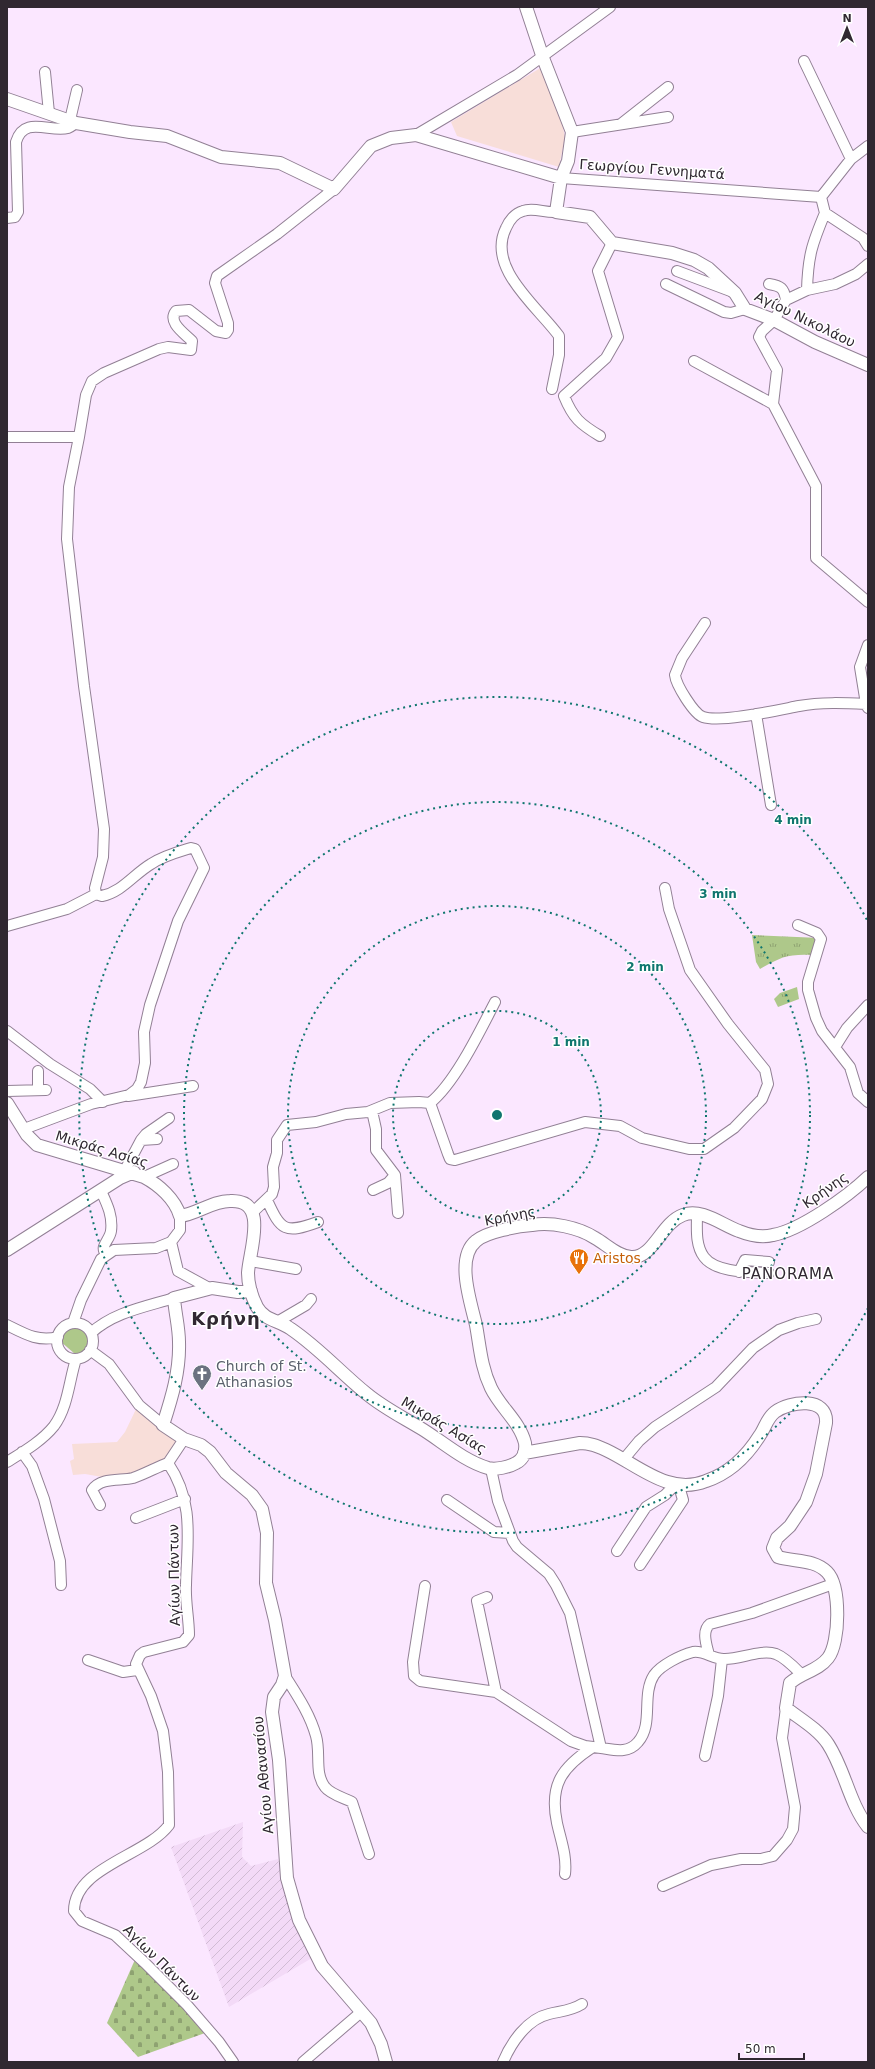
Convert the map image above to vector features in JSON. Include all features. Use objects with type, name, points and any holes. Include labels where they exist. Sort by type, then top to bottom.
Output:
[{"type":"street","points":[[526,7],[543,58],[562,102],[572,132],[568,161],[561,178],[556,212]]},
{"type":"street","points":[[96,894],[95,889],[103,857],[104,829],[81,657],[67,527],[69,487],[80,437],[86,395],[92,381],[104,373],[159,349],[168,347],[191,350],[192,341],[174,322],[174,314],[180,310],[188,310],[216,331],[226,333],[228,330],[228,323],[215,283],[218,276],[277,234],[334,189],[371,146],[391,138],[416,135],[543,58],[610,7]]},
{"type":"street","points":[[804,61],[851,159]]},
{"type":"street","points":[[45,72],[49,113]]},
{"type":"street","points":[[619,125],[668,87]]},
{"type":"street","points":[[7,218],[15,217],[18,212],[16,142],[18,135],[24,130],[37,126],[68,128],[73,122],[76,90]]},
{"type":"street","points":[[7,99],[73,122],[130,132],[167,136],[221,157],[280,163],[334,189]]},
{"type":"street","points":[[572,132],[668,117]]},
{"type":"street","name":"Γεωργίου Γεννηματά","points":[[416,135],[561,178],[821,197]]},
{"type":"street","points":[[807,290],[808,259],[812,244],[825,213],[821,197],[851,159],[868,146]]},
{"type":"street","points":[[552,390],[559,355],[560,336],[522,292],[507,271],[500,246],[506,226],[518,213],[529,210],[590,217],[612,243],[598,271],[618,337],[606,358],[564,396],[571,414],[582,425],[600,436]]},
{"type":"street","points":[[825,213],[863,238],[868,246]]},
{"type":"street","name":"Αγίου Νικολάου","points":[[612,243],[672,253],[694,260],[708,268],[735,293],[745,309],[774,320],[815,342],[868,365]]},
{"type":"street","points":[[773,404],[777,370],[759,337],[762,331],[774,320],[786,300],[807,290],[835,284],[856,274],[868,264]]},
{"type":"street","points":[[677,271],[735,293]]},
{"type":"street","points":[[666,284],[724,312],[731,313],[745,309]]},
{"type":"street","points":[[769,284],[780,286],[784,290],[786,300]]},
{"type":"street","points":[[694,361],[773,404],[816,486],[816,558],[868,602]]},
{"type":"street","points":[[7,437],[80,437]]},
{"type":"street","points":[[705,623],[686,651],[677,668],[675,678],[696,713],[702,717],[716,718],[756,714],[817,704],[867,706],[860,667],[868,645]]},
{"type":"street","points":[[756,714],[771,805]]},
{"type":"street","points":[[7,926],[67,909],[96,894],[103,896],[115,891],[151,863],[191,848],[195,849],[204,868],[178,921],[150,1005],[144,1032],[145,1063],[141,1082],[135,1091],[124,1096],[70,1111],[24,1129]]},
{"type":"street","points":[[430,1103],[434,1110],[448,1154],[450,1158],[455,1160],[585,1122],[620,1126],[638,1137],[694,1149],[708,1147],[734,1128],[762,1099],[768,1088],[767,1075],[690,970],[668,909],[665,888]]},
{"type":"street","points":[[798,925],[817,933],[821,939],[820,950],[810,974],[808,990],[816,1018],[822,1031],[850,1067],[858,1093],[868,1102]]},
{"type":"street","points":[[73,1324],[81,1300],[98,1269],[100,1259],[106,1254],[114,1250],[156,1248],[171,1242],[180,1230],[180,1216],[231,1201],[245,1204],[253,1212],[267,1200],[272,1194],[274,1187],[273,1167],[277,1153],[277,1140],[287,1125],[316,1122],[346,1114],[372,1111],[390,1103],[430,1103],[443,1091],[472,1045],[495,1002]]},
{"type":"street","points":[[834,1047],[847,1028],[868,1005]]},
{"type":"street","points":[[7,1031],[50,1064],[90,1089],[103,1102]]},
{"type":"street","points":[[7,1091],[42,1090],[38,1071]]},
{"type":"street","points":[[124,1096],[150,1094],[193,1086]]},
{"type":"street","name":"Μικράς Ασίας","points":[[7,1103],[30,1138],[37,1145],[134,1173],[155,1183],[168,1196],[177,1208],[180,1216]]},
{"type":"street","points":[[372,1111],[376,1126],[376,1150],[395,1176],[398,1213]]},
{"type":"street","points":[[134,1173],[141,1140],[169,1118]]},
{"type":"street","points":[[141,1140],[157,1139]]},
{"type":"street","points":[[7,1250],[120,1178],[172,1164]]},
{"type":"street","points":[[373,1190],[388,1183],[395,1176]]},
{"type":"street","name":"Κρήνης","points":[[524,1453],[525,1446],[521,1434],[493,1392],[482,1365],[466,1281],[466,1259],[472,1245],[482,1237],[492,1234],[534,1224],[551,1225],[575,1230],[594,1237],[626,1256],[641,1256],[646,1254],[664,1229],[671,1222],[683,1215],[697,1214],[747,1234],[761,1236],[774,1235],[808,1221],[835,1203],[868,1177]]},
{"type":"street","points":[[101,1191],[111,1216],[111,1233],[104,1245],[103,1251],[106,1254]]},
{"type":"street","points":[[267,1200],[276,1219],[284,1227],[296,1230],[318,1222]]},
{"type":"street","name":"Μικράς Ασίας","points":[[253,1212],[254,1226],[248,1277],[251,1291],[262,1313],[287,1326],[378,1402],[458,1453],[491,1469],[495,1490],[510,1533],[518,1547],[552,1578],[570,1613],[597,1748]]},
{"type":"street","points":[[697,1214],[696,1234],[699,1247],[704,1257],[713,1264],[739,1272],[769,1273]]},
{"type":"street","points":[[171,1242],[179,1273],[209,1288],[238,1292],[251,1291]]},
{"type":"street","points":[[739,1272],[745,1260],[769,1262]]},
{"type":"street","points":[[250,1261],[296,1269]]},
{"type":"street","points":[[91,1333],[114,1317],[209,1288]]},
{"type":"street","points":[[164,1425],[173,1397],[180,1356],[179,1332],[174,1298]]},
{"type":"street","points":[[277,1322],[306,1305],[311,1299]]},
{"type":"street","points":[[624,1459],[639,1441],[655,1427],[716,1387],[753,1348],[779,1330],[798,1323],[816,1319]]},
{"type":"street","points":[[73,1324],[84,1326],[91,1333],[93,1340],[90,1350],[84,1356],[76,1359],[68,1357],[62,1352],[58,1345],[58,1337],[63,1328],[73,1324]]},
{"type":"street","points":[[7,1325],[35,1338],[46,1340],[58,1337]]},
{"type":"street","points":[[90,1350],[109,1364],[139,1405],[184,1439],[200,1445],[210,1452],[226,1473],[252,1495],[262,1509],[267,1533],[266,1583],[275,1620],[285,1676],[305,1708],[316,1735],[319,1747],[319,1774],[321,1782],[326,1789],[352,1802],[369,1854]]},
{"type":"street","points":[[7,1462],[47,1434],[57,1422],[67,1394],[76,1359]]},
{"type":"street","points":[[491,1469],[515,1464],[520,1460],[524,1453],[586,1443],[624,1459],[659,1480],[677,1485],[707,1481],[734,1466],[750,1452],[768,1419],[775,1412],[794,1405],[811,1404],[820,1406],[825,1412],[826,1423],[815,1478],[801,1511],[790,1526],[777,1538],[773,1548],[778,1557],[810,1562],[819,1567],[827,1572],[834,1584],[836,1623],[833,1650],[829,1657],[818,1667],[795,1679],[788,1688],[782,1738],[795,1806],[793,1829],[787,1840],[773,1856],[761,1859],[741,1859],[711,1865],[663,1886]]},
{"type":"street","points":[[100,1505],[93,1495],[92,1490],[95,1486],[105,1481],[133,1478],[168,1463],[184,1439]]},
{"type":"street","points":[[22,1452],[32,1466],[44,1499],[60,1561],[61,1585]]},
{"type":"street","name":"Αγίων Πάντων","points":[[168,1463],[180,1485],[185,1499],[189,1537],[185,1586],[188,1638],[178,1643],[144,1652],[137,1659],[137,1670],[151,1696],[163,1731],[168,1772],[169,1825],[158,1837],[115,1862],[88,1881],[75,1897],[74,1911],[82,1921],[115,1935],[145,1963],[187,2005],[219,2042],[233,2062]]},
{"type":"street","points":[[617,1551],[646,1507],[665,1495],[677,1485]]},
{"type":"street","points":[[640,1565],[683,1500],[677,1485]]},
{"type":"street","points":[[136,1518],[185,1499]]},
{"type":"street","points":[[447,1500],[494,1532],[510,1533]]},
{"type":"street","points":[[709,1655],[705,1633],[706,1627],[710,1624],[752,1613],[834,1584]]},
{"type":"street","points":[[425,1586],[413,1662],[414,1676],[425,1682],[496,1692],[571,1741],[597,1748],[626,1750],[638,1742],[646,1721],[650,1686],[654,1676],[662,1668],[693,1652],[722,1659],[773,1653],[784,1658],[802,1675]]},
{"type":"street","points":[[487,1598],[477,1601],[496,1692]]},
{"type":"street","points":[[705,1756],[720,1684],[722,1659]]},
{"type":"street","points":[[88,1660],[123,1672],[137,1670]]},
{"type":"street","name":"Αγίου Αθανασίου","points":[[285,1676],[283,1683],[274,1697],[272,1712],[279,1760],[289,1891],[299,1920],[322,1966],[376,2032],[386,2062]]},
{"type":"street","points":[[786,1708],[817,1732],[828,1744],[859,1813],[868,1827]]},
{"type":"street","points":[[565,1874],[567,1862],[557,1823],[556,1790],[560,1779],[572,1762],[597,1748]]},
{"type":"street","points":[[503,2062],[517,2039],[533,2021],[548,2014],[574,2009],[582,2004]]},
{"type":"street","points":[[302,2062],[360,2012]]},
{"type":"shaded area","points":[[542,67],[561,119],[565,137],[559,167],[457,136],[451,122]]},
{"type":"shaded area","points":[[139,1403],[181,1437],[164,1463],[139,1475],[108,1478],[85,1474],[73,1475],[70,1461],[74,1459],[72,1444],[117,1442],[125,1432]]},
{"type":"shaded area","points":[[243,1822],[242,1857],[251,1866],[278,1859],[287,1900],[312,1958],[229,2007],[171,1847]]},
{"type":"green space","points":[[752,935],[820,938],[812,955],[785,957],[760,969],[756,962]]},
{"type":"green space","points":[[797,987],[799,999],[778,1007],[774,999],[780,993]]},
{"type":"green space","points":[[69,1327],[80,1329],[89,1334],[91,1338],[90,1348],[85,1353],[75,1354],[60,1341]]},
{"type":"green space","points":[[137,1955],[205,2033],[138,2057],[107,2023]]},
{"type":"place","name":"Aristos","points":[[579,1275]]},
{"type":"place","name":"Church of St. Athanasios","points":[[202,1391]]},
{"type":"district","name":"PANORAMA","points":[[788,1274]]},
{"type":"district","name":"Κρήνη","points":[[226,1319]]}]
